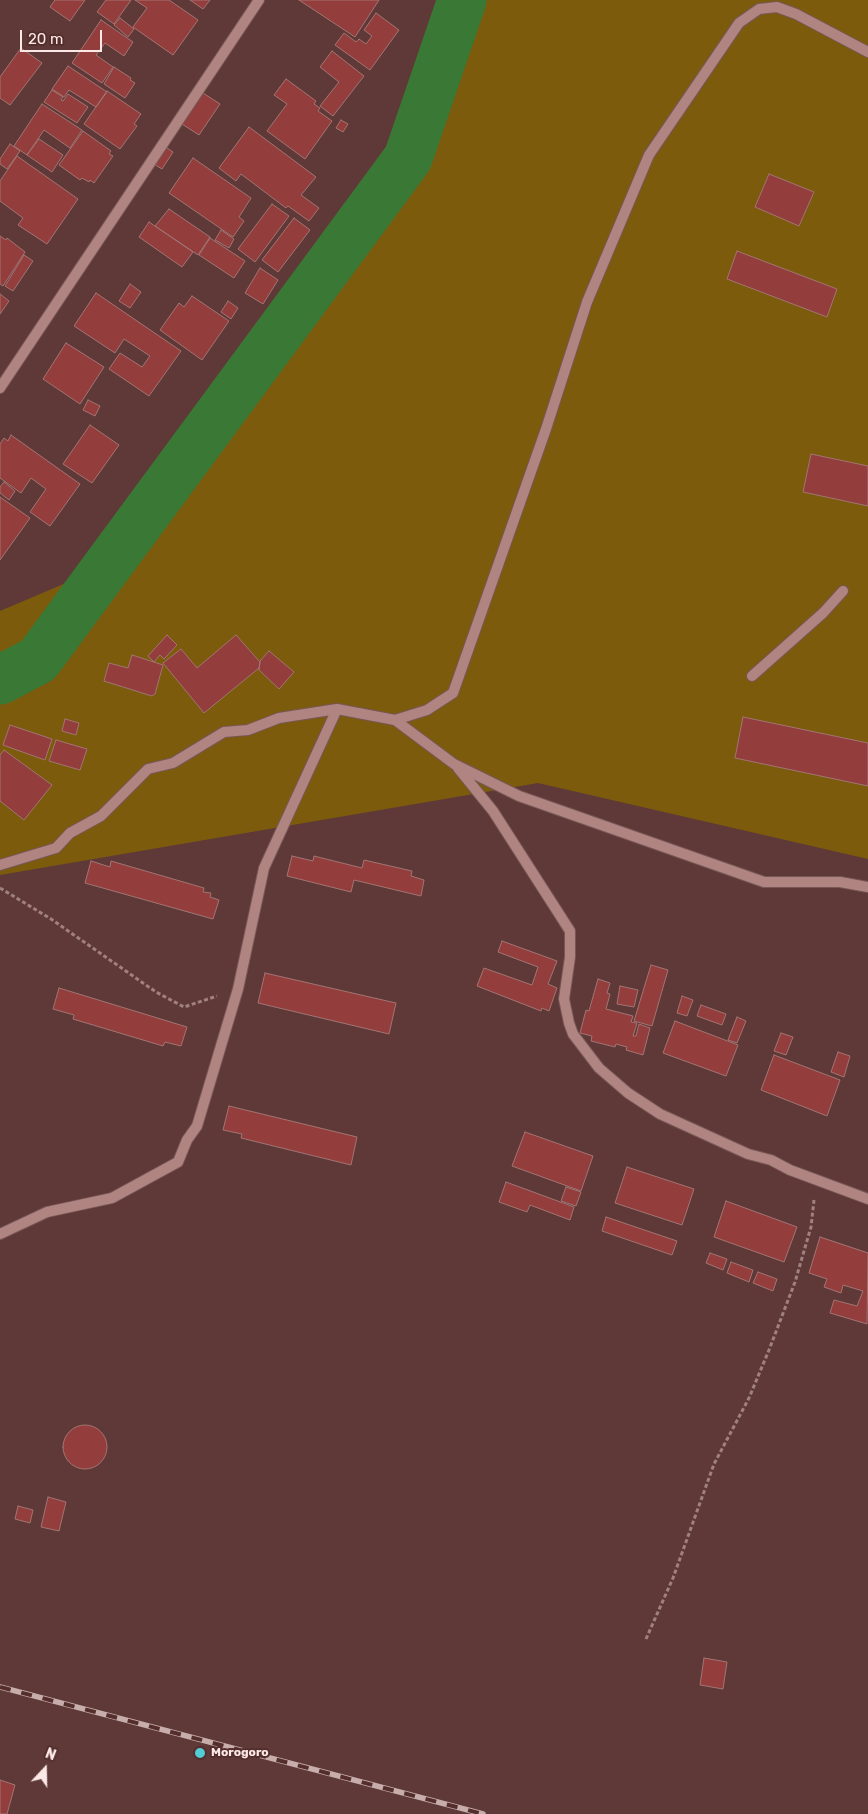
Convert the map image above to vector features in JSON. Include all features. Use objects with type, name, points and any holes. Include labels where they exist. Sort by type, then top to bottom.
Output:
[{"type":"street","points":[[0,388],[259,0]]},
{"type":"street","points":[[395,720],[427,710],[453,693],[546,430],[587,302],[649,155],[739,23],[759,9],[777,7],[796,14],[868,52]]},
{"type":"street","points":[[752,676],[823,614],[843,591]]},
{"type":"street","points":[[0,1234],[47,1212],[112,1198],[178,1162],[187,1140],[197,1126],[238,989],[264,868],[337,709]]},
{"type":"street","points":[[0,865],[56,848],[70,833],[101,816],[148,769],[173,763],[224,732],[248,730],[279,718],[337,709],[395,720],[454,764],[519,796],[764,882],[840,882],[868,887]]},
{"type":"street","points":[[454,764],[494,811],[570,931],[570,957],[564,999],[569,1023],[573,1034],[599,1068],[628,1093],[660,1114],[748,1154],[771,1160],[868,1199]]},
{"type":"path","points":[[0,888],[51,919],[156,992],[184,1007],[238,989]]},
{"type":"path","points":[[646,1639],[673,1578],[714,1464],[749,1398],[795,1282],[811,1226],[817,1179]]},
{"type":"shaded area","points":[[440,0],[868,0],[868,859],[538,783],[0,875],[0,611],[66,583],[318,244],[393,137]]},
{"type":"building","points":[[55,0],[85,0],[70,21],[50,7]]},
{"type":"building","points":[[106,0],[131,0],[114,24],[97,12]]},
{"type":"building","points":[[135,0],[169,0],[198,20],[173,55],[133,27],[147,8]]},
{"type":"building","points":[[190,0],[210,0],[203,9]]},
{"type":"building","points":[[299,0],[379,0],[355,37]]},
{"type":"building","points":[[376,13],[399,30],[370,70],[335,45],[344,33],[356,42],[359,39],[366,44],[372,36],[364,30]]},
{"type":"building","points":[[120,18],[134,29],[128,37],[114,25]]},
{"type":"building","points":[[101,20],[133,42],[124,56],[105,43],[96,55],[113,67],[102,83],[72,63]]},
{"type":"building","points":[[21,48],[42,63],[10,105],[0,98],[0,77]]},
{"type":"building","points":[[332,51],[364,76],[333,116],[320,106],[339,82],[320,67]]},
{"type":"building","points":[[68,66],[107,92],[96,107],[69,90],[64,97],[52,89]]},
{"type":"building","points":[[114,67],[131,78],[130,80],[135,83],[125,98],[104,84]]},
{"type":"building","points":[[286,79],[316,101],[314,104],[320,108],[318,111],[332,121],[305,159],[267,131],[287,104],[274,95]]},
{"type":"building","points":[[52,90],[63,97],[61,100],[63,101],[68,94],[88,107],[77,123],[44,102]]},
{"type":"building","points":[[107,91],[141,114],[134,124],[137,126],[120,149],[84,124]]},
{"type":"building","points":[[203,93],[220,104],[199,135],[182,124]]},
{"type":"building","points":[[42,104],[82,130],[70,148],[44,130],[27,155],[14,146]]},
{"type":"building","points":[[341,120],[348,124],[343,132],[336,128]]},
{"type":"building","points":[[249,127],[316,177],[301,195],[319,208],[309,221],[288,206],[286,208],[241,174],[236,181],[219,168]]},
{"type":"building","points":[[83,131],[111,151],[109,154],[113,156],[94,183],[82,178],[80,180],[59,165]]},
{"type":"building","points":[[39,139],[63,155],[52,172],[27,155]]},
{"type":"building","points":[[10,144],[20,151],[7,169],[0,164],[0,159]]},
{"type":"building","points":[[164,146],[173,152],[162,169],[152,163]]},
{"type":"building","points":[[17,156],[78,199],[47,244],[18,225],[23,218],[0,201],[0,181]]},
{"type":"building","points":[[193,158],[251,198],[239,217],[244,221],[233,237],[169,193]]},
{"type":"building","points":[[769,174],[814,192],[799,226],[755,207]]},
{"type":"building","points":[[272,204],[289,216],[255,262],[238,249]]},
{"type":"building","points":[[169,209],[210,237],[198,255],[155,226]]},
{"type":"building","points":[[294,218],[310,230],[278,272],[262,260]]},
{"type":"building","points":[[149,222],[193,252],[182,267],[139,237]]},
{"type":"building","points":[[221,230],[234,239],[229,248],[215,240]]},
{"type":"building","points":[[0,236],[6,240],[7,238],[25,252],[3,286],[0,284]]},
{"type":"building","points":[[210,238],[245,261],[234,278],[199,255]]},
{"type":"building","points":[[737,251],[837,289],[827,317],[727,279]]},
{"type":"building","points":[[24,255],[33,261],[13,291],[5,286]]},
{"type":"building","points":[[260,268],[278,280],[263,304],[245,293]]},
{"type":"building","points":[[130,284],[141,292],[130,308],[119,301]]},
{"type":"building","points":[[96,293],[181,351],[149,396],[109,369],[120,353],[142,367],[150,356],[124,339],[115,353],[74,326]]},
{"type":"building","points":[[0,294],[9,301],[0,314]]},
{"type":"building","points":[[192,296],[229,321],[202,360],[160,330],[179,303],[184,307]]},
{"type":"building","points":[[228,301],[238,308],[231,319],[221,312]]},
{"type":"building","points":[[66,343],[104,367],[80,404],[43,379]]},
{"type":"building","points":[[88,400],[100,406],[95,416],[83,410]]},
{"type":"building","points":[[90,425],[119,445],[92,483],[63,464]]},
{"type":"building","points":[[11,435],[80,484],[50,526],[30,512],[46,489],[31,478],[21,493],[0,478],[0,444],[4,438],[8,441]]},
{"type":"building","points":[[811,454],[868,466],[868,506],[803,492]]},
{"type":"building","points":[[4,482],[15,491],[9,500],[0,493],[0,487]]},
{"type":"building","points":[[0,497],[30,518],[0,560]]},
{"type":"building","points":[[167,635],[177,645],[164,659],[160,655],[154,662],[148,656]]},
{"type":"building","points":[[236,635],[260,662],[259,668],[204,713],[163,663],[181,649],[197,668]]},
{"type":"building","points":[[269,651],[294,672],[279,689],[259,670],[260,661]]},
{"type":"building","points":[[132,655],[163,665],[155,694],[152,696],[104,681],[109,663],[128,668]]},
{"type":"building","points":[[743,717],[868,743],[868,786],[735,758]]},
{"type":"building","points":[[65,719],[79,723],[76,735],[62,731]]},
{"type":"building","points":[[10,725],[52,739],[45,760],[3,745]]},
{"type":"building","points":[[56,740],[87,749],[80,770],[49,761]]},
{"type":"building","points":[[4,750],[52,785],[24,820],[0,801],[0,755]]},
{"type":"building","points":[[292,856],[313,861],[314,856],[362,868],[364,860],[412,871],[411,876],[424,880],[421,896],[354,880],[351,892],[287,876]]},
{"type":"building","points":[[91,861],[110,867],[111,861],[204,888],[203,892],[211,893],[210,897],[219,900],[213,919],[85,883]]},
{"type":"building","points":[[502,941],[557,961],[548,984],[557,988],[549,1011],[542,1008],[541,1011],[477,986],[484,968],[532,985],[538,967],[498,952]]},
{"type":"building","points":[[651,965],[668,970],[652,1026],[634,1021]]},
{"type":"building","points":[[265,973],[396,1003],[389,1034],[258,1003]]},
{"type":"building","points":[[598,979],[610,983],[607,993],[610,994],[606,1009],[633,1016],[631,1022],[637,1023],[633,1036],[636,1036],[639,1024],[650,1028],[643,1055],[626,1050],[627,1047],[616,1044],[615,1047],[591,1041],[592,1036],[580,1033],[586,1010],[589,1011]]},
{"type":"building","points":[[620,986],[638,990],[634,1007],[617,1004]]},
{"type":"building","points":[[59,988],[187,1027],[181,1046],[165,1042],[163,1046],[73,1019],[74,1015],[53,1009]]},
{"type":"building","points":[[682,996],[693,1000],[687,1016],[677,1013]]},
{"type":"building","points":[[701,1005],[726,1014],[722,1025],[697,1016]]},
{"type":"building","points":[[737,1017],[746,1021],[737,1043],[728,1040]]},
{"type":"building","points":[[675,1021],[738,1045],[726,1076],[663,1053]]},
{"type":"building","points":[[781,1033],[793,1037],[786,1055],[774,1051]]},
{"type":"building","points":[[838,1052],[850,1056],[844,1077],[831,1072]]},
{"type":"building","points":[[774,1055],[840,1080],[827,1116],[761,1090]]},
{"type":"building","points":[[229,1106],[357,1137],[351,1165],[241,1138],[242,1134],[223,1130]]},
{"type":"building","points":[[525,1132],[593,1156],[581,1191],[512,1166]]},
{"type":"building","points":[[627,1167],[694,1189],[682,1225],[615,1203]]},
{"type":"building","points":[[506,1182],[574,1207],[570,1220],[530,1205],[527,1212],[499,1202]]},
{"type":"building","points":[[566,1187],[581,1192],[576,1206],[561,1201]]},
{"type":"building","points":[[726,1201],[797,1227],[784,1262],[714,1237]]},
{"type":"building","points":[[606,1217],[677,1241],[672,1255],[602,1231]]},
{"type":"building","points":[[820,1237],[868,1253],[867,1324],[830,1313],[834,1300],[857,1306],[863,1291],[843,1285],[841,1293],[824,1287],[827,1279],[809,1273]]},
{"type":"building","points":[[710,1253],[727,1259],[723,1270],[706,1263]]},
{"type":"building","points":[[731,1262],[753,1270],[749,1282],[727,1273]]},
{"type":"building","points":[[758,1272],[777,1279],[773,1291],[753,1283]]},
{"type":"building","points":[[85,1425],[97,1429],[103,1435],[107,1447],[103,1459],[97,1465],[85,1469],[73,1465],[67,1459],[63,1447],[67,1435],[73,1429]]},
{"type":"building","points":[[48,1497],[66,1502],[59,1531],[41,1527]]},
{"type":"building","points":[[18,1506],[33,1510],[30,1523],[15,1519]]},
{"type":"building","points":[[704,1658],[727,1662],[723,1689],[700,1685]]},
{"type":"building","points":[[0,1780],[15,1785],[7,1814],[0,1814]]},
{"type":"waterway","points":[[0,680],[38,660],[408,158],[462,0]]},
{"type":"railway","points":[[0,1687],[483,1814]]},
{"type":"place","name":"Morogoro","points":[[200,1753]]}]
